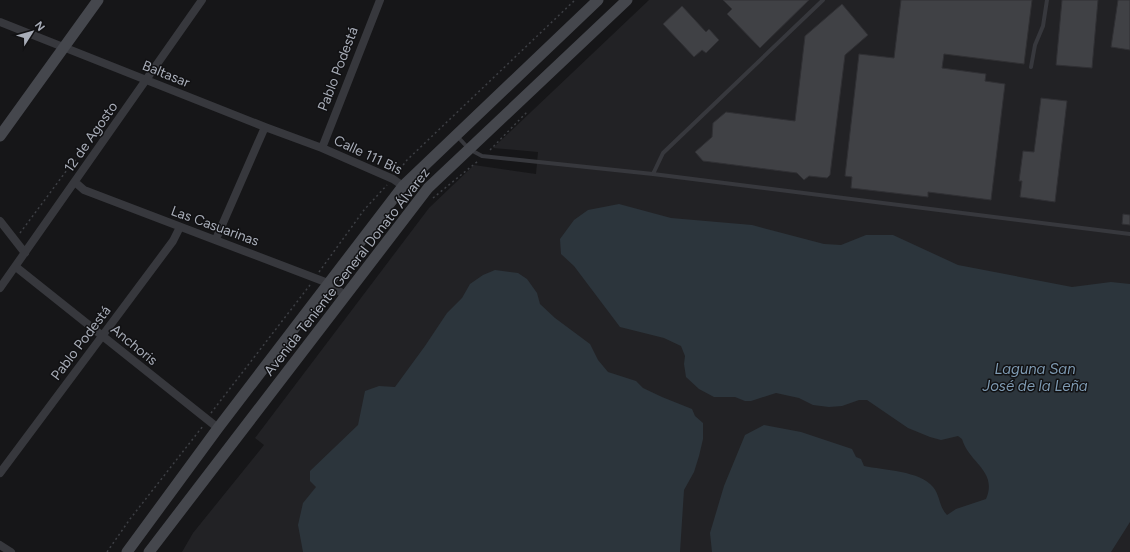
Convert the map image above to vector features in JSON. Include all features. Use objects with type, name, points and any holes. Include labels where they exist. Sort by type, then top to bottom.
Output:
[{"type":"main road","points":[[0,136],[98,0]]},
{"type":"main road","name":"Avenida Teniente General Donato Álvarez","points":[[127,552],[218,428],[403,186],[598,0]]},
{"type":"main road","name":"Avenida Teniente General Donato Álvarez","points":[[149,552],[425,192],[627,0]]},
{"type":"street","name":"12 de Agosto","points":[[0,288],[202,0]]},
{"type":"street","name":"Pablo Podestá","points":[[322,148],[380,0]]},
{"type":"street","name":"Baltasar","points":[[0,22],[265,128],[322,148]]},
{"type":"street","points":[[216,239],[265,128]]},
{"type":"street","name":"Calle 111 Bis","points":[[322,148],[393,179],[403,186]]},
{"type":"street","name":"Las Casuarinas","points":[[75,182],[84,190],[180,227],[216,239],[328,283],[346,296]]},
{"type":"street","points":[[0,221],[25,253]]},
{"type":"street","name":"Pablo Podestá","points":[[0,473],[173,241],[180,227]]},
{"type":"street","name":"Anchoris","points":[[16,267],[218,428]]},
{"type":"street","points":[[0,545],[11,552]]},
{"type":"lane","points":[[653,174],[663,153],[823,0]]},
{"type":"lane","points":[[1031,67],[1035,45],[1043,26],[1047,0]]},
{"type":"lane","points":[[456,135],[469,149],[483,156],[653,174],[1130,234]]},
{"type":"path","points":[[429,201],[483,156],[527,112]]},
{"type":"path","points":[[13,239],[23,229],[70,166],[91,144]]},
{"type":"shaded area","points":[[649,0],[1130,0],[1130,552],[182,552],[193,533],[264,445],[255,438],[429,208],[474,165],[536,174],[538,152],[493,148]]},
{"type":"water","name":"Laguna San José de la Leña","points":[[619,204],[671,218],[752,225],[824,244],[841,245],[866,235],[893,235],[958,265],[1072,287],[1111,282],[1130,284],[1130,522],[1111,552],[712,552],[710,533],[724,486],[745,435],[764,425],[801,432],[852,449],[856,457],[861,459],[864,466],[911,474],[920,478],[933,487],[944,512],[947,515],[956,509],[986,499],[989,489],[988,481],[986,474],[970,455],[962,439],[958,436],[941,440],[930,437],[908,428],[867,400],[859,400],[842,406],[829,407],[813,405],[799,398],[776,393],[751,401],[745,401],[735,397],[714,397],[699,389],[686,377],[684,364],[685,356],[681,346],[664,338],[620,327],[574,266],[561,254],[560,239],[574,220],[588,210]]},
{"type":"water","points":[[495,270],[518,273],[527,279],[537,293],[540,304],[555,318],[590,344],[598,360],[608,372],[636,381],[643,388],[692,409],[695,416],[703,423],[703,439],[699,456],[694,472],[684,490],[680,552],[303,552],[298,525],[303,503],[316,487],[310,481],[310,471],[358,425],[365,391],[379,386],[395,387],[447,313],[462,298],[470,284],[483,275]]},
{"type":"building","points":[[723,0],[809,0],[760,48],[727,14],[732,9]]},
{"type":"building","points":[[901,0],[1032,0],[1024,64],[944,54],[942,68],[986,74],[985,81],[1005,84],[991,200],[928,192],[928,197],[851,188],[852,177],[845,176],[859,54],[894,58]]},
{"type":"building","points":[[1062,0],[1098,0],[1092,68],[1056,65]]},
{"type":"building","points":[[1118,0],[1130,0],[1130,50],[1111,47]]},
{"type":"building","points":[[842,4],[868,35],[845,55],[830,175],[827,178],[809,176],[804,180],[797,173],[703,161],[695,152],[712,137],[713,123],[726,112],[795,121],[805,36]]},
{"type":"building","points":[[682,6],[706,32],[709,29],[719,40],[706,53],[702,50],[694,57],[663,24]]},
{"type":"building","points":[[1041,98],[1067,101],[1055,202],[1020,197],[1022,181],[1019,181],[1023,151],[1034,152]]},
{"type":"building","points":[[1123,214],[1130,215],[1130,225],[1122,224]]}]
